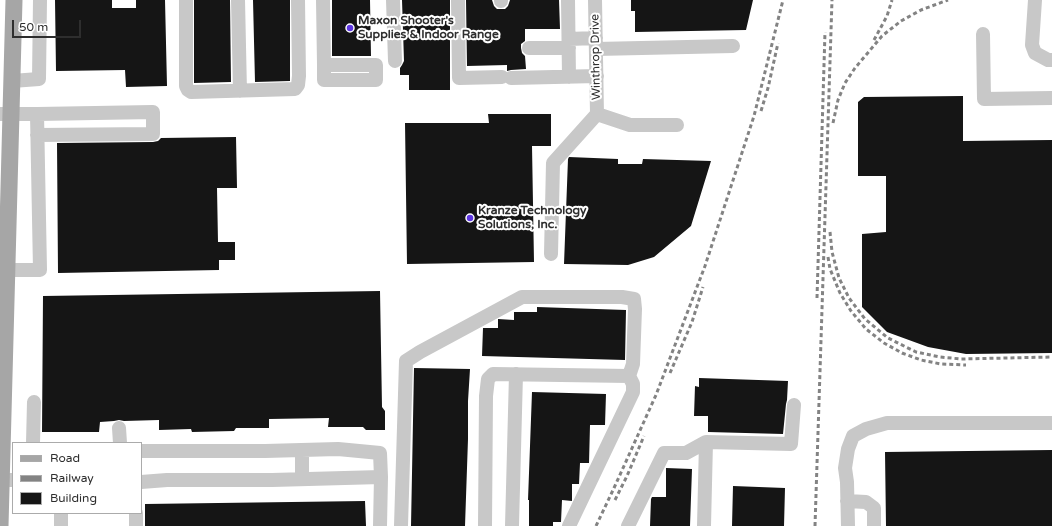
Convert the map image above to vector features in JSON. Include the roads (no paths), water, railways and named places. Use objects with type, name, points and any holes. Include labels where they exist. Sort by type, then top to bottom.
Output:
[{"type":"main road","points":[[0,526],[5,480],[3,270],[6,121],[12,81],[14,0]]},
{"type":"street","points":[[12,81],[39,79],[40,0]]},
{"type":"street","points":[[186,0],[186,86],[191,92],[295,89],[298,85],[300,76],[298,0]]},
{"type":"street","points":[[238,0],[240,91]]},
{"type":"street","points":[[323,0],[324,80],[376,80]]},
{"type":"street","points":[[392,0],[395,61]]},
{"type":"street","points":[[458,0],[459,78],[597,76]]},
{"type":"street","points":[[568,0],[569,77]]},
{"type":"street","name":"Winthrop Drive","points":[[595,0],[597,114]]},
{"type":"street","points":[[1035,0],[1032,45],[1035,53],[1048,60],[1052,60]]},
{"type":"street","points":[[983,34],[984,99],[1052,98]]},
{"type":"street","points":[[529,48],[569,43],[734,46]]},
{"type":"street","points":[[6,121],[37,114],[153,112],[153,134],[37,135]]},
{"type":"street","points":[[3,270],[40,270],[37,114]]},
{"type":"street","points":[[551,254],[553,163],[597,114],[630,125],[677,125]]},
{"type":"street","points":[[401,526],[406,361],[522,297],[622,297],[634,299],[633,364],[629,376],[633,384],[633,392],[569,526]]},
{"type":"street","points":[[485,526],[486,396],[488,379],[493,374],[629,376]]},
{"type":"street","points":[[512,526],[516,374]]},
{"type":"street","points":[[33,442],[34,402]]},
{"type":"street","points":[[628,526],[664,453],[686,453],[706,442],[790,444],[794,405]]},
{"type":"street","points":[[848,526],[845,468],[848,449],[853,436],[866,429],[887,423],[1052,423]]},
{"type":"street","points":[[119,428],[120,442]]},
{"type":"street","points":[[704,526],[706,442]]},
{"type":"street","points":[[142,451],[265,451],[338,449],[380,453],[380,526]]},
{"type":"street","points":[[302,450],[302,479]]},
{"type":"street","points":[[142,482],[167,480],[381,477]]},
{"type":"street","points":[[847,501],[866,502],[874,508],[874,526]]},
{"type":"street","points":[[61,514],[61,526]]},
{"type":"street","points":[[136,514],[136,526]]},
{"type":"railway","points":[[596,526],[656,395],[705,266],[754,116],[783,0]]},
{"type":"railway","points":[[815,526],[832,0]]},
{"type":"railway","points":[[874,40],[887,16],[892,0]]},
{"type":"railway","points":[[833,123],[838,100],[845,83],[855,68],[882,36],[901,21],[921,10],[948,0]]},
{"type":"railway","points":[[817,298],[825,32]]},
{"type":"railway","points":[[761,111],[768,88],[778,43]]},
{"type":"railway","points":[[830,232],[832,252],[839,278],[849,298],[865,319],[888,338],[916,352],[940,357],[961,359],[1052,357]]},
{"type":"railway","points":[[828,257],[830,269],[840,293],[851,311],[866,329],[884,343],[902,353],[921,360],[941,364],[966,365]]},
{"type":"railway","points":[[670,373],[692,322],[703,287]]},
{"type":"railway","points":[[615,500],[644,436]]},
{"type":"place","name":"Maxon Shooter's Supplies & Indoor Range","points":[[350,28]]},
{"type":"place","name":"Kranze Technology Solutions, Inc.","points":[[470,218]]}]
